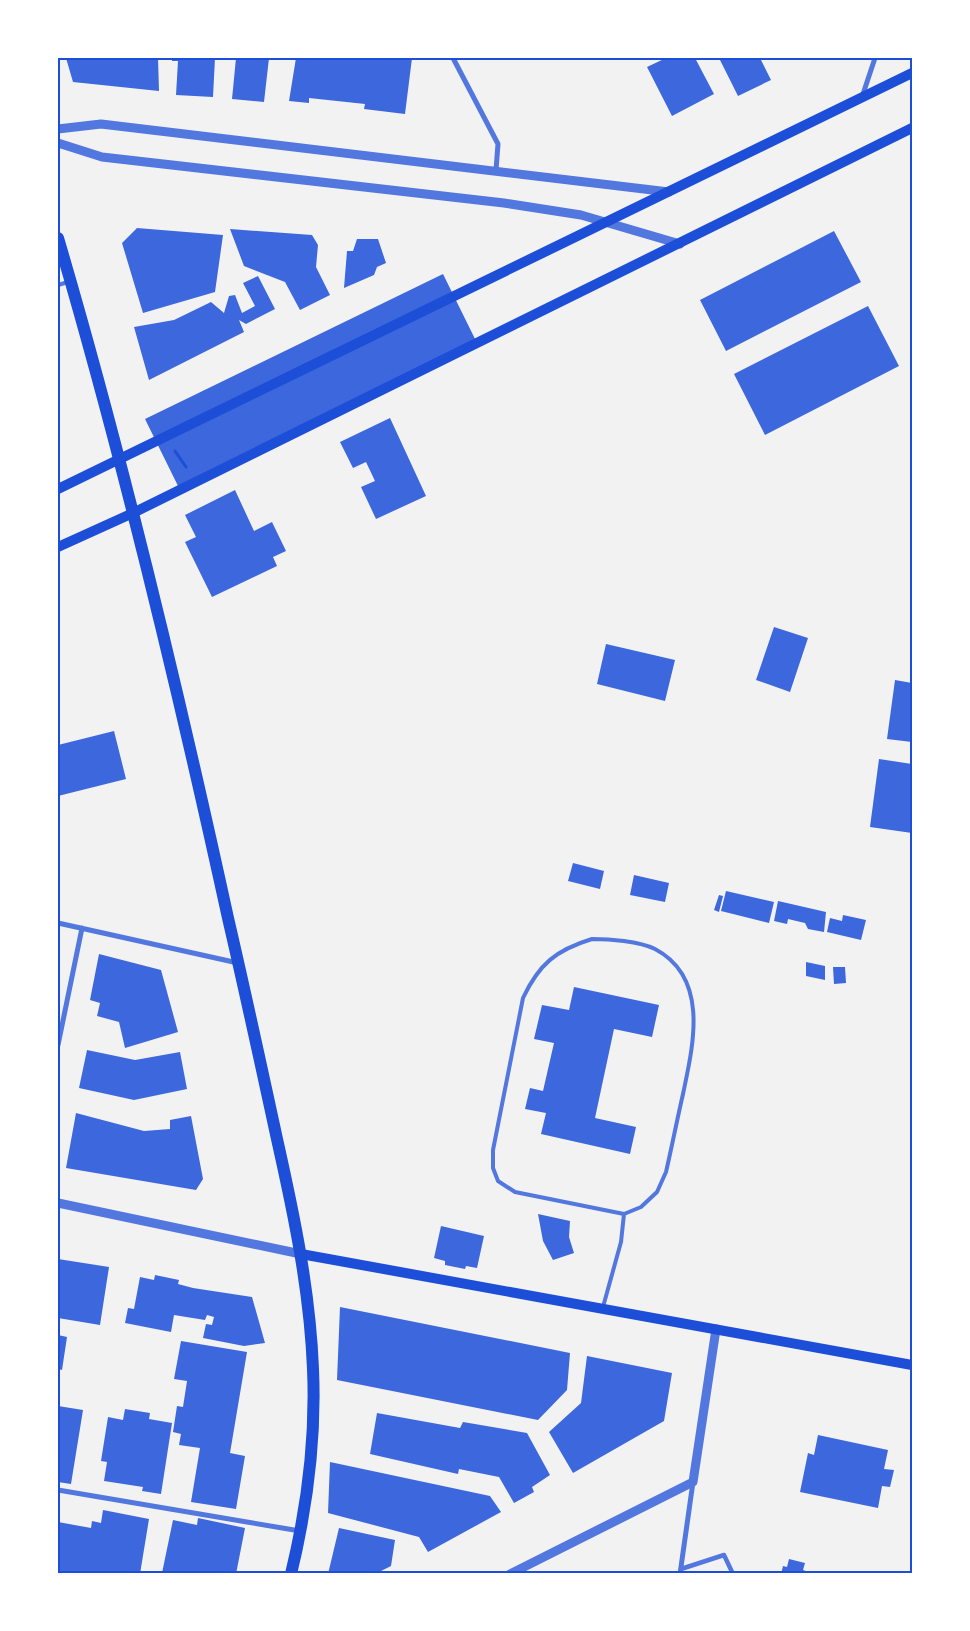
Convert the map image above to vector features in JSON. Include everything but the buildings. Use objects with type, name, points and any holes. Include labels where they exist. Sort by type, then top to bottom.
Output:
[{"type":"main road","points":[[58,489],[912,73]]},
{"type":"main road","points":[[58,547],[133,513],[912,128]]},
{"type":"main road","points":[[58,238],[133,513],[238,963],[302,1254],[314,1373],[309,1464],[300,1531],[290,1574]]},
{"type":"main road","points":[[302,1254],[912,1365]]},
{"type":"street","points":[[454,58],[498,144],[496,170]]},
{"type":"street","points":[[862,98],[875,58]]},
{"type":"street","points":[[58,129],[101,124],[668,192]]},
{"type":"street","points":[[58,143],[102,158],[504,203],[581,215],[680,244]]},
{"type":"street","points":[[58,923],[238,963]]},
{"type":"street","points":[[58,1045],[82,928]]},
{"type":"street","points":[[58,1203],[302,1254]]},
{"type":"street","points":[[716,1329],[681,1571],[724,1555],[733,1574]]},
{"type":"street","points":[[510,1574],[693,1482]]},
{"type":"street","points":[[58,1490],[300,1531]]},
{"type":"lane","points":[[58,285],[70,281]]},
{"type":"lane","points":[[592,939],[611,939],[654,949],[672,961],[682,974],[690,993],[694,1017],[694,1042],[666,1172],[656,1192],[641,1208],[624,1214],[515,1192],[498,1181],[493,1168],[492,1150],[523,998],[534,975],[548,962],[568,946],[592,939]]},
{"type":"lane","points":[[602,1309],[620,1242],[624,1214]]},
{"type":"path","points":[[166,437],[196,482]]}]
